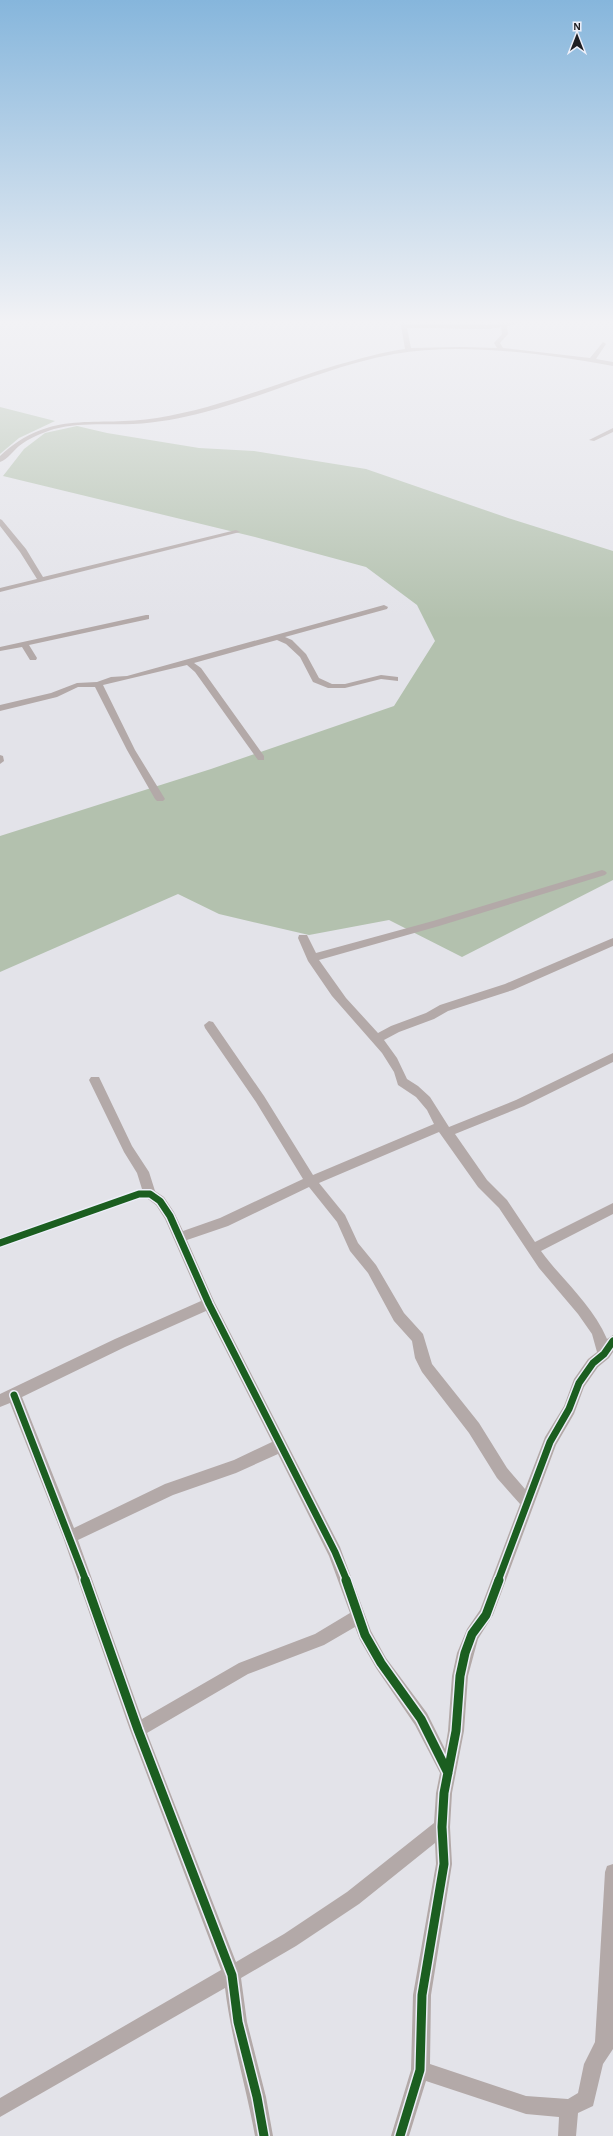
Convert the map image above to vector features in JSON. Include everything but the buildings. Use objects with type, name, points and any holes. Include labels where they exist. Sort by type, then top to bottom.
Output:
[{"type":"street","points":[[0,460],[16,444],[44,429],[78,423],[151,420]]},
{"type":"street","points":[[592,440],[613,430]]},
{"type":"street","points":[[0,521],[23,551],[41,580]]},
{"type":"street","points":[[0,590],[236,532]]},
{"type":"street","points":[[0,708],[60,693],[78,686],[98,684],[111,679],[134,676],[188,662],[384,607]]},
{"type":"street","points":[[0,649],[146,616]]},
{"type":"street","points":[[277,637],[289,642],[303,656],[316,680],[330,686],[345,686],[381,677],[395,679]]},
{"type":"street","points":[[24,644],[33,658]]},
{"type":"street","points":[[188,662],[198,670],[261,758]]},
{"type":"street","points":[[98,684],[131,750],[160,799]]},
{"type":"street","points":[[312,958],[435,924],[602,873]]},
{"type":"street","points":[[303,938],[320,972],[343,1002],[356,1014],[399,1068],[402,1082],[412,1085],[426,1101],[444,1129],[468,1159],[480,1181],[502,1203],[533,1249],[597,1331],[602,1340],[604,1354]]},
{"type":"street","points":[[376,1039],[395,1029],[430,1016],[444,1008],[509,987],[613,942]]},
{"type":"street","points":[[209,1026],[260,1099],[311,1181],[341,1219],[354,1247],[372,1269],[400,1317],[418,1338],[422,1358],[427,1368],[474,1428],[502,1473],[528,1502]]},
{"type":"street","points":[[179,1237],[224,1222],[311,1181],[444,1129],[520,1103],[613,1057]]},
{"type":"street","points":[[95,1080],[128,1149],[143,1172],[150,1194]]},
{"type":"street","points":[[0,1242],[139,1194],[150,1194],[160,1201],[170,1216],[209,1304],[335,1552],[365,1635],[381,1663],[421,1719],[448,1773]]},
{"type":"street","points":[[533,1249],[613,1208]]},
{"type":"street","points":[[209,1304],[120,1343],[7,1398],[70,1537],[138,1730],[232,1975],[238,2022],[257,2097],[264,2136]]},
{"type":"street","points":[[400,2136],[420,2070],[422,2045],[422,1995],[444,1864],[442,1827],[448,1773],[456,1731],[460,1676],[465,1653],[472,1634],[486,1615],[550,1442],[569,1409],[579,1383],[593,1363],[604,1354],[613,1341]]},
{"type":"street","points":[[70,1537],[170,1489],[236,1466],[281,1445]]},
{"type":"street","points":[[138,1730],[244,1668],[319,1640],[359,1616]]},
{"type":"street","points":[[0,2108],[159,2015],[232,1975],[353,1898],[442,1827]]},
{"type":"street","points":[[420,2070],[526,2105],[569,2108],[586,2099],[597,2053],[608,2040],[613,1872]]},
{"type":"street","points":[[567,2136],[569,2108]]},
{"type":"green space","points":[[0,420],[55,421],[19,438],[0,454]]},
{"type":"green space","points":[[77,426],[107,433],[199,448],[254,451],[366,469],[508,518],[613,551],[613,880],[462,957],[389,920],[309,935],[219,914],[178,894],[0,972],[0,836],[211,769],[394,706],[435,641],[417,605],[366,567],[255,537],[3,476],[24,449],[45,433]]},
{"type":"cycle path","points":[[0,1243],[139,1194],[150,1194],[160,1201],[170,1216],[209,1304],[335,1552],[365,1635],[381,1663],[421,1719],[448,1773]]},
{"type":"cycle path","points":[[400,2136],[420,2070],[422,2045],[422,1995],[444,1864],[442,1827],[444,1793],[456,1731],[460,1676],[465,1653],[472,1634],[486,1615],[550,1442],[569,1409],[579,1383],[593,1363],[604,1354],[613,1341]]},
{"type":"cycle path","points":[[14,1395],[70,1537],[138,1730],[232,1975],[238,2022],[257,2097],[264,2136]]}]
